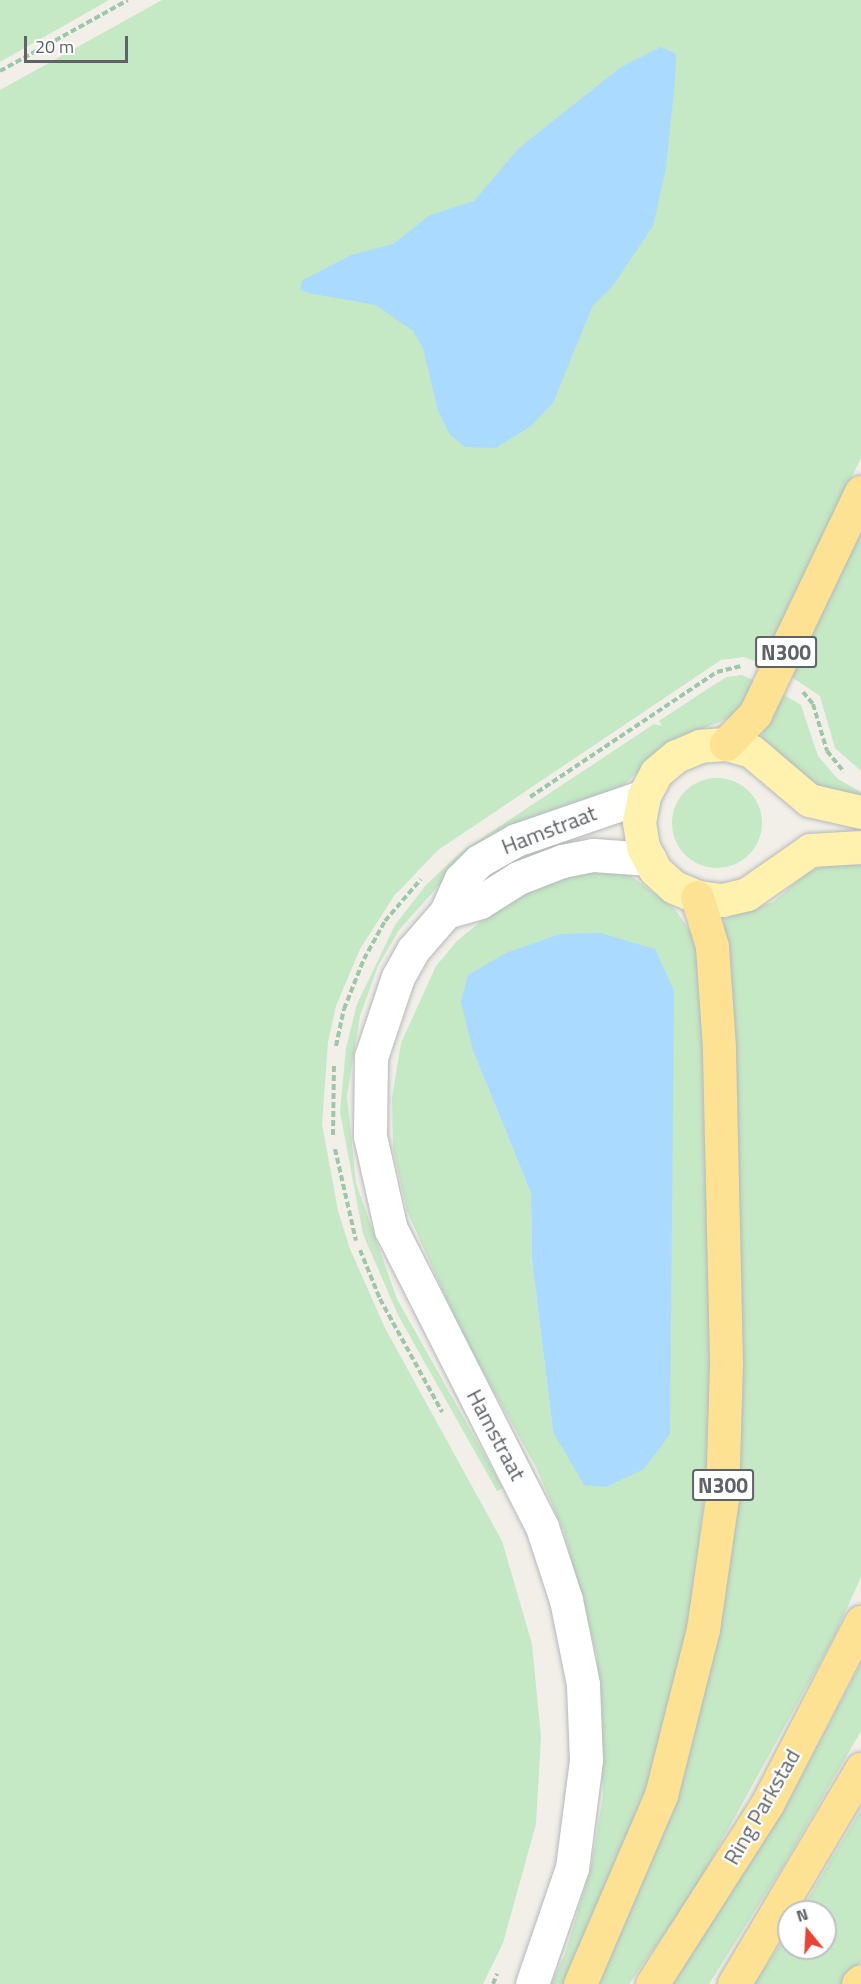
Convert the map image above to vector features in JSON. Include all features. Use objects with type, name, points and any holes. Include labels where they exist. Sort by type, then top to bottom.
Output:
[{"type":"highway","name":"N300","points":[[726,744],[755,714],[861,492]]},
{"type":"highway","name":"N300","points":[[580,1984],[661,1795],[703,1629],[722,1498],[726,1361],[719,1047],[712,946],[697,897]]},
{"type":"highway","name":"Ring Parkstad","points":[[652,1984],[767,1804],[861,1622]]},
{"type":"highway","points":[[734,1984],[861,1769]]},
{"type":"main road","points":[[861,812],[809,800],[751,751],[726,744],[700,746],[676,756],[656,773],[644,796],[639,822],[650,859],[674,887],[697,897],[722,900],[747,894],[810,850],[861,847]]},
{"type":"street","name":"Hamstraat","points":[[531,1984],[570,1878],[586,1760],[583,1684],[575,1642],[543,1527],[398,1249],[377,1181],[370,1136],[368,1090],[380,1020],[413,950],[446,912],[462,879],[496,850],[644,796]]},
{"type":"street","name":"Hamstraat","points":[[446,912],[480,902],[518,878],[562,861],[593,855],[650,859]]},
{"type":"path","points":[[0,71],[128,0]]},
{"type":"green space","points":[[0,0],[109,0],[0,62]]},
{"type":"green space","points":[[162,0],[861,0],[861,458],[763,664],[744,657],[721,660],[438,850],[394,896],[360,949],[336,1006],[328,1042],[322,1124],[338,1211],[350,1249],[385,1328],[502,1541],[532,1644],[541,1737],[536,1824],[503,1943],[483,1984],[0,1984],[0,90]]},
{"type":"green space","points":[[861,520],[861,771],[835,748],[820,696],[790,676]]},
{"type":"green space","points":[[742,675],[760,683],[731,717],[666,744],[622,787],[458,864],[399,930],[378,966],[360,1016],[347,1096],[356,1183],[397,1299],[503,1488],[497,1491],[398,1315],[363,1234],[340,1112],[346,1048],[357,1004],[395,925],[426,885],[461,852],[654,724],[662,726],[659,721],[709,688],[727,677]]},
{"type":"green space","points":[[781,693],[801,705],[818,756],[838,779],[861,792],[861,801],[824,792],[761,737]]},
{"type":"green space","points":[[717,778],[734,782],[749,791],[758,806],[762,823],[758,840],[749,855],[734,864],[717,868],[700,864],[685,855],[676,840],[672,823],[676,806],[685,791],[700,782]]},
{"type":"green space","points":[[861,859],[861,1577],[834,1637],[693,1893],[629,1984],[594,1984],[711,1623],[724,919],[773,902],[806,874],[825,865]]},
{"type":"green space","points":[[569,870],[627,873],[674,908],[695,938],[702,979],[713,1430],[689,1623],[653,1796],[568,1984],[551,1984],[565,1954],[591,1867],[603,1796],[597,1655],[564,1532],[536,1467],[463,1336],[407,1211],[393,1149],[392,1098],[401,1043],[436,966],[457,941],[509,898]],"holes":[[[473,1051],[670,1433],[553,1432],[532,1260],[531,1193]]]},
{"type":"green space","points":[[861,1663],[861,1731],[782,1868],[709,1984],[671,1984],[786,1806]]},
{"type":"green space","points":[[861,1809],[861,1961],[842,1984],[754,1984],[777,1949],[777,1960],[837,1960],[837,1900],[807,1900]]},
{"type":"water","points":[[661,47],[676,54],[675,80],[666,168],[653,226],[612,287],[593,305],[553,403],[531,426],[496,448],[465,447],[450,435],[438,411],[423,348],[413,331],[376,305],[308,293],[300,289],[303,280],[351,255],[393,244],[430,215],[474,201],[519,148],[621,67]]},
{"type":"water","points":[[600,933],[655,949],[674,991],[670,1434],[644,1469],[606,1487],[584,1485],[553,1432],[532,1260],[531,1193],[473,1051],[461,1002],[468,975],[506,953],[560,934]]}]
